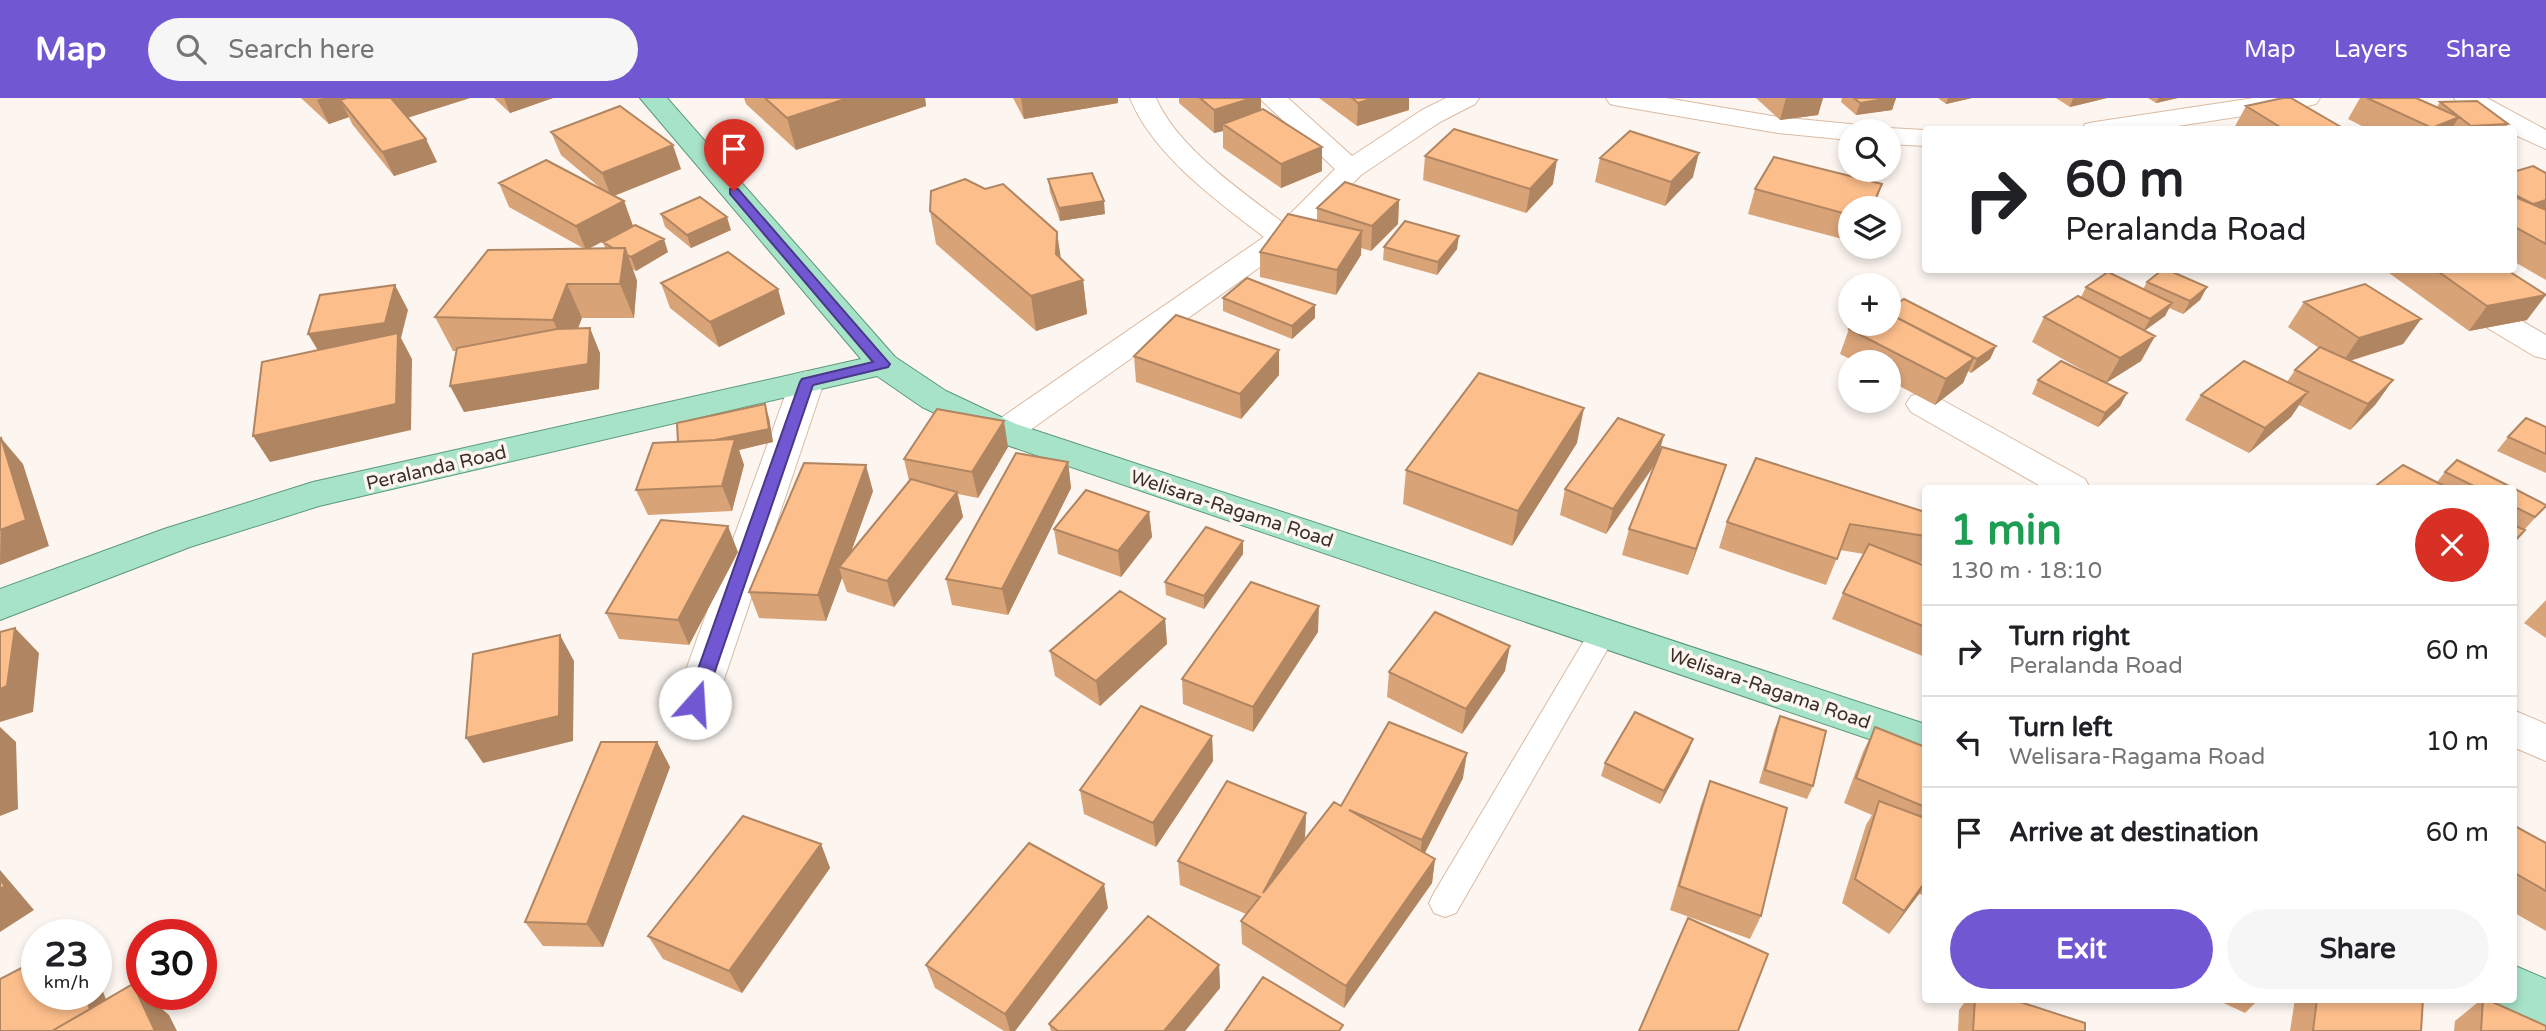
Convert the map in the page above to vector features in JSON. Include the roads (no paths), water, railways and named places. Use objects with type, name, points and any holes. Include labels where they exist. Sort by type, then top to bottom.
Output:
[{"type":"main road","name":"Welisara-Ragama Road","points":[[653,98],[883,364],[934,399],[1003,432],[1604,631],[1922,740]]},
{"type":"main road","name":"Peralanda Road","points":[[0,605],[177,538],[313,495],[883,364]]},
{"type":"main road","points":[[2517,990],[2546,1004]]},
{"type":"street","points":[[1143,98],[1149,113],[1202,176],[1283,237]]},
{"type":"street","points":[[1272,98],[1351,169]]},
{"type":"street","points":[[1003,432],[1283,237],[1351,169],[1421,107],[1466,98]]},
{"type":"street","points":[[1619,98],[1778,125],[1838,131]]},
{"type":"street","points":[[2174,125],[2307,98]]},
{"type":"street","points":[[2467,98],[2546,141]]},
{"type":"street","points":[[1901,137],[1922,138]]},
{"type":"street","points":[[2419,273],[2546,349]]},
{"type":"street","points":[[695,703],[807,382]]},
{"type":"street","points":[[1923,404],[2067,485]]},
{"type":"street","points":[[2517,729],[2546,744]]},
{"type":"lane","points":[[1444,903],[1604,631]]}]
